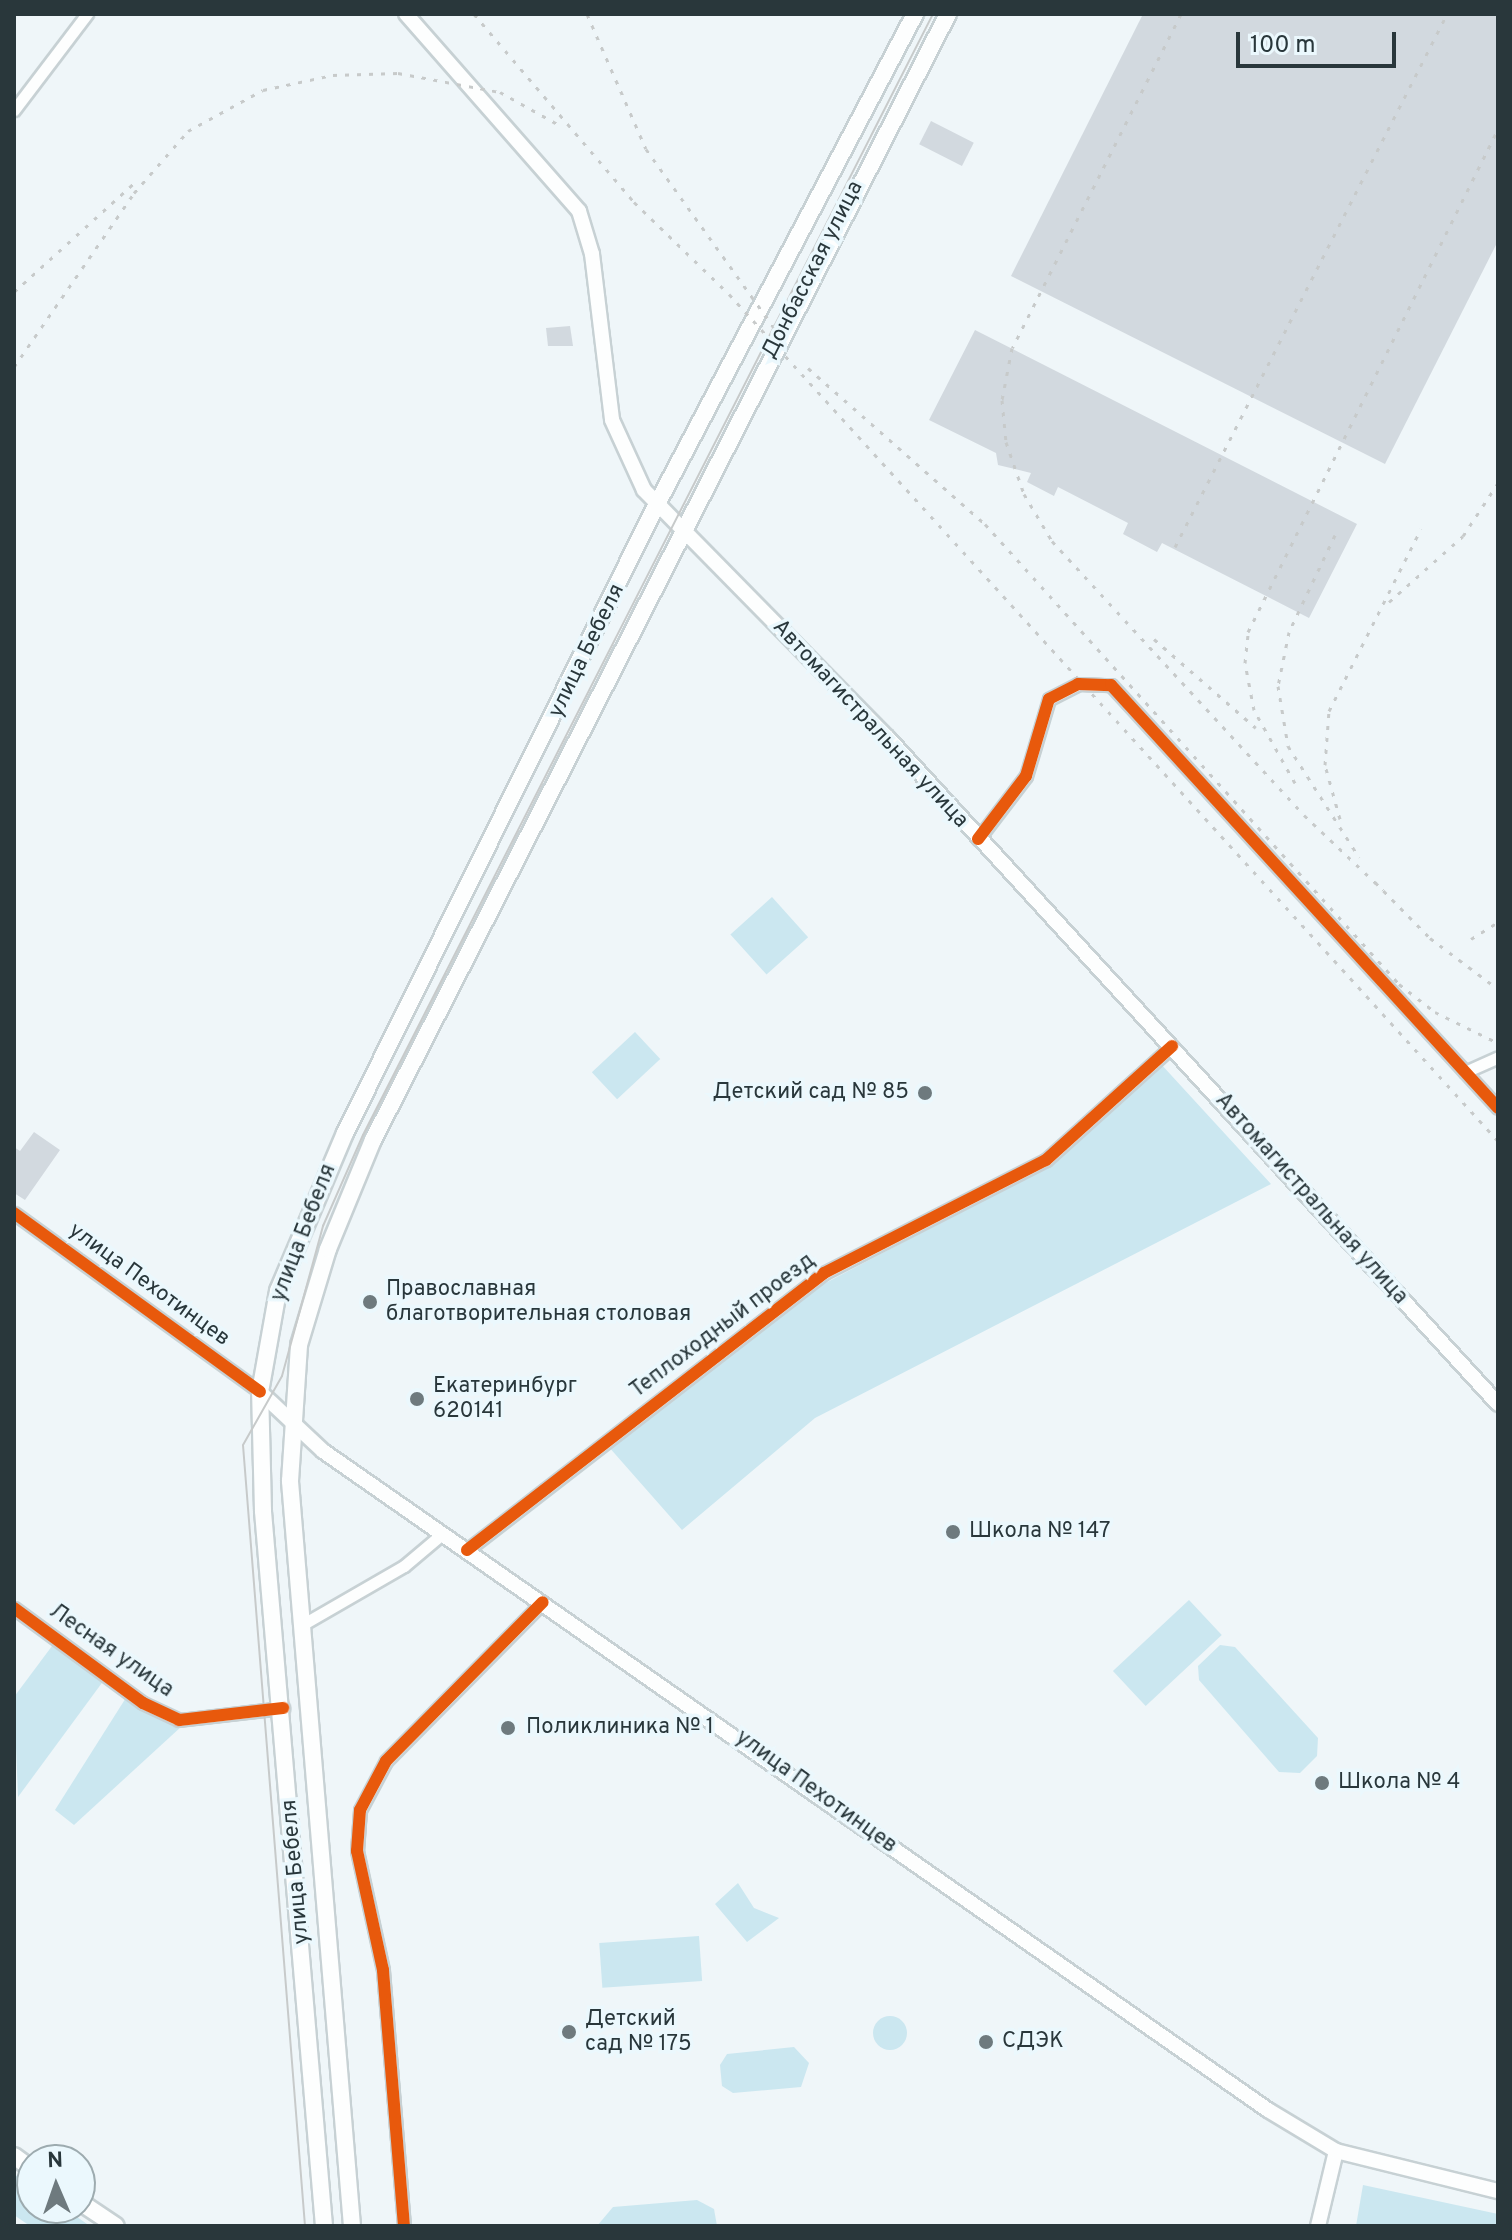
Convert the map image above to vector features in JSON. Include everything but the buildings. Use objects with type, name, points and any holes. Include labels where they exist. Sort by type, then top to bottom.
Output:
[{"type":"main road","name":"Автомагистральная улица","points":[[406,14],[579,211],[592,254],[616,435],[657,504],[1172,1046],[1498,1404]]},
{"type":"main road","name":"Донбасская улица","points":[[657,504],[915,14]]},
{"type":"main road","name":"Донбасская улица","points":[[683,529],[948,14]]},
{"type":"main road","name":"улица Бебеля","points":[[324,2226],[260,1392],[278,1291],[297,1237],[657,504]]},
{"type":"main road","name":"улица Бебеля","points":[[352,2226],[300,1626],[292,1424],[299,1345],[345,1202],[683,529]]},
{"type":"main road","name":"улица Пехотинцев","points":[[260,1392],[292,1424],[442,1534],[1187,2056],[1336,2151],[1498,2191]]},
{"type":"main road","points":[[1318,2226],[1336,2151]]},
{"type":"main road","points":[[96,2213],[116,2226]]},
{"type":"street","points":[[14,110],[87,14]]},
{"type":"street","points":[[978,839],[1026,776],[1049,699],[1078,684],[1111,685],[1498,1108]]},
{"type":"street","name":"Теплоходный проезд","points":[[467,1550],[824,1273],[1046,1160],[1172,1046]]},
{"type":"street","points":[[1465,1072],[1498,1057]]},
{"type":"street","name":"улица Пехотинцев","points":[[14,1213],[260,1392]]},
{"type":"street","points":[[300,1626],[404,1566],[442,1534]]},
{"type":"street","points":[[404,2226],[383,1970],[357,1851],[360,1810],[386,1761],[543,1602]]},
{"type":"street","name":"Лесная улица","points":[[14,1608],[143,1703],[179,1720],[283,1708]]},
{"type":"shaded area","points":[[772,897],[808,937],[767,975],[730,934]]},
{"type":"shaded area","points":[[635,1032],[660,1059],[617,1099],[592,1072]]},
{"type":"shaded area","points":[[1160,1063],[1271,1184],[815,1418],[682,1530],[608,1446],[797,1298],[1054,1163]]},
{"type":"shaded area","points":[[1189,1600],[1222,1635],[1146,1706],[1113,1671]]},
{"type":"shaded area","points":[[55,1642],[107,1676],[18,1797],[14,1697]]},
{"type":"shaded area","points":[[1220,1645],[1235,1647],[1318,1738],[1317,1756],[1300,1773],[1279,1772],[1199,1680],[1198,1666]]},
{"type":"shaded area","points":[[129,1693],[182,1726],[74,1825],[55,1810]]},
{"type":"shaded area","points":[[738,1883],[754,1908],[779,1918],[747,1942],[715,1904]]},
{"type":"shaded area","points":[[699,1936],[702,1981],[602,1988],[599,1943]]},
{"type":"shaded area","points":[[890,2016],[902,2021],[907,2033],[902,2045],[890,2050],[878,2045],[873,2033],[878,2021]]},
{"type":"shaded area","points":[[794,2047],[809,2063],[801,2087],[733,2093],[722,2086],[720,2065],[727,2054]]},
{"type":"shaded area","points":[[14,2174],[16,2216],[14,2215]]},
{"type":"shaded area","points":[[1363,2185],[1498,2214],[1498,2226],[1356,2226]]},
{"type":"shaded area","points":[[697,2200],[714,2209],[717,2226],[597,2226],[613,2207]]},
{"type":"shaded area","points":[[27,2224],[90,2226],[30,2226]]},
{"type":"tram line","points":[[305,2226],[243,1445],[282,1376],[323,1226],[363,1135],[933,14]]},
{"type":"railway","points":[[474,14],[634,202],[729,294],[1498,1141]]},
{"type":"railway","points":[[587,14],[646,149],[774,328]]},
{"type":"railway","points":[[1181,14],[1012,348],[1002,400],[1006,442],[1024,494],[1052,541],[1304,815],[1383,890]]},
{"type":"railway","points":[[1175,547],[1447,14]]},
{"type":"railway","points":[[14,367],[134,193],[188,131],[263,90],[333,75],[398,73],[500,92],[559,125]]},
{"type":"railway","points":[[1295,783],[1254,710],[1245,663],[1248,632],[1498,129]]},
{"type":"railway","points":[[14,292],[134,183]]},
{"type":"railway","points":[[808,368],[985,524],[1399,984],[1435,1012],[1498,1043]]},
{"type":"railway","points":[[1389,602],[1463,536],[1498,483]]},
{"type":"railway","points":[[1340,819],[1325,765],[1329,711],[1421,529]]},
{"type":"railway","points":[[1335,535],[1289,632],[1278,686],[1288,746],[1359,857]]},
{"type":"railway","points":[[1154,639],[1256,728]]},
{"type":"railway","points":[[1375,882],[1430,938],[1498,989]]},
{"type":"railway","points":[[1471,939],[1498,922]]},
{"type":"cycle path","points":[[978,839],[1026,776],[1049,699],[1078,684],[1111,685],[1498,1108]]},
{"type":"cycle path","points":[[467,1550],[824,1273],[1046,1160],[1172,1046]]},
{"type":"cycle path","points":[[14,1213],[260,1392]]},
{"type":"cycle path","points":[[404,2226],[383,1970],[357,1851],[360,1810],[386,1761],[543,1602]]},
{"type":"cycle path","points":[[14,1608],[143,1703],[179,1720],[283,1708]]},
{"type":"place","name":"Детский сад № 85","points":[[925,1093]]},
{"type":"place","name":"Православная благотворительная столовая","points":[[370,1302]]},
{"type":"place","name":"Екатеринбург 620141","points":[[417,1399]]},
{"type":"place","name":"Школа № 147","points":[[953,1532]]},
{"type":"place","name":"Поликлиника № 1","points":[[508,1728]]},
{"type":"place","name":"Школа № 4","points":[[1322,1783]]},
{"type":"place","name":"Детский сад № 175","points":[[569,2032]]},
{"type":"place","name":"СДЭК","points":[[986,2042]]}]
